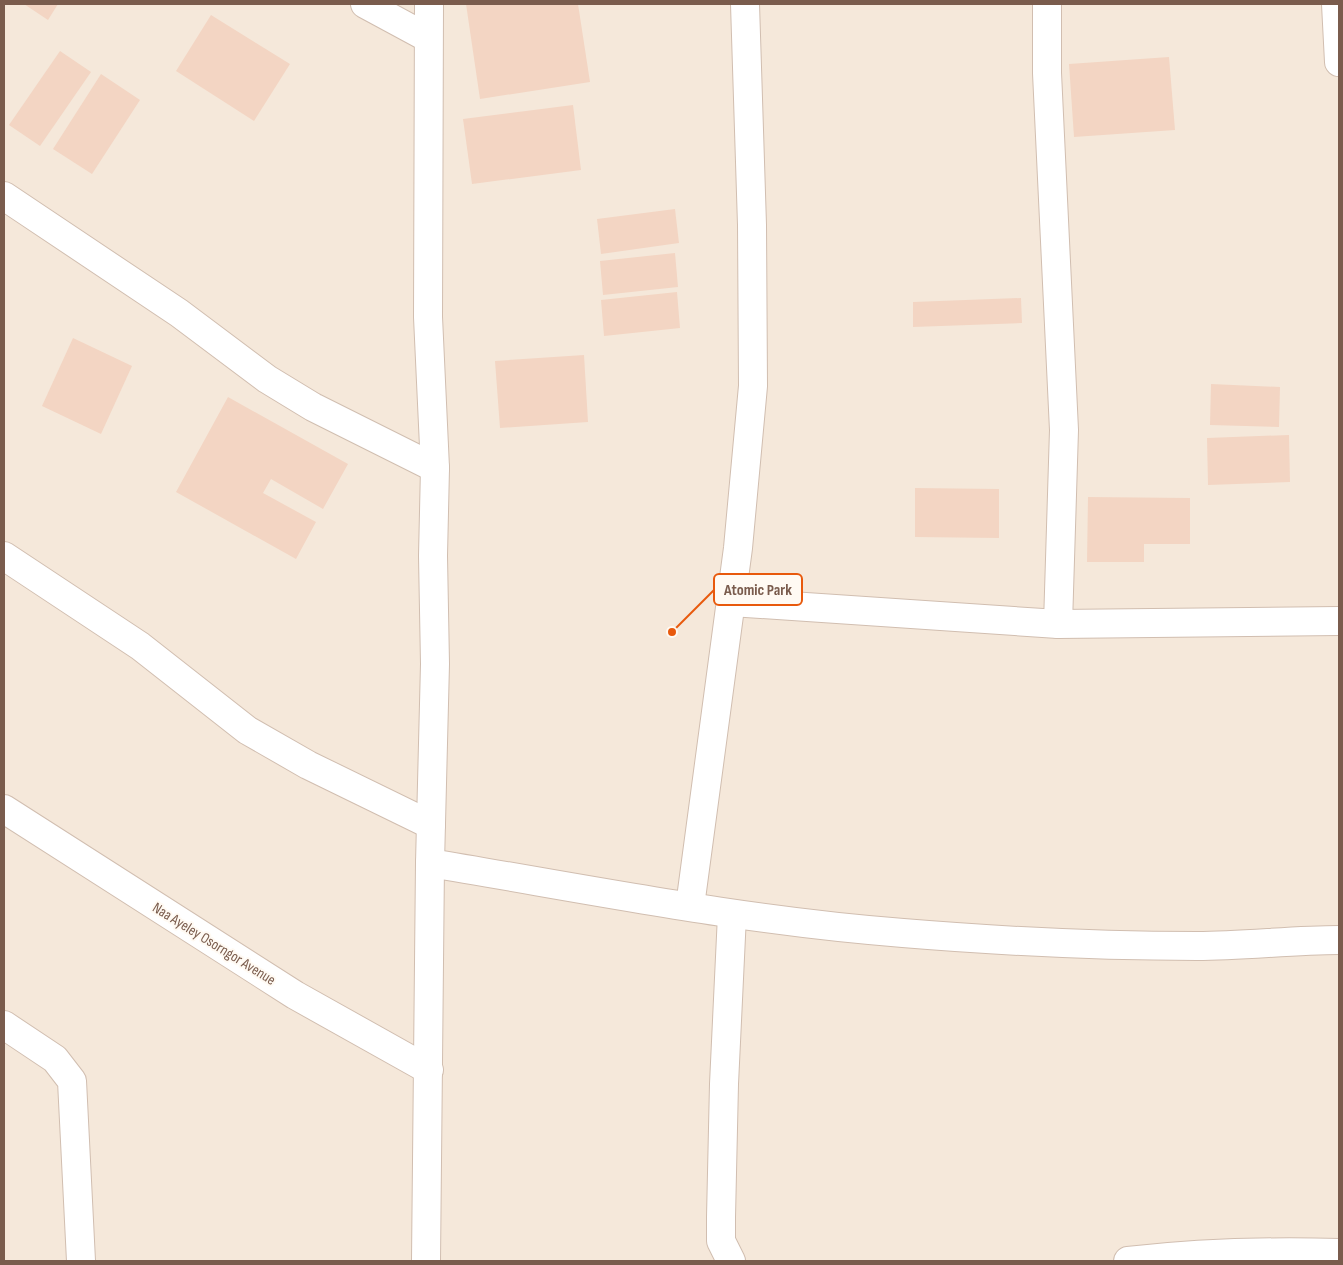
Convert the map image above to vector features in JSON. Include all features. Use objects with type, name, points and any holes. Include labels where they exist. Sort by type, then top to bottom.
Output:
[{"type":"street","points":[[365,4],[428,38]]},
{"type":"street","points":[[426,1261],[430,864],[435,664],[433,556],[435,468],[428,317],[429,4]]},
{"type":"street","points":[[690,906],[731,602],[744,492],[753,386],[752,225],[745,4]]},
{"type":"street","points":[[1047,4],[1047,74],[1064,430],[1058,624]]},
{"type":"street","points":[[1336,4],[1339,62]]},
{"type":"street","points":[[4,196],[178,313],[268,379],[313,407],[435,468]]},
{"type":"street","points":[[4,556],[140,646],[193,690],[247,730],[308,765],[431,825]]},
{"type":"street","points":[[731,602],[1058,624],[1339,621]]},
{"type":"street","name":"Naa Ayeley Osorngor Avenue","points":[[4,809],[295,995],[429,1070]]},
{"type":"street","points":[[430,864],[690,906],[732,915],[901,933],[1113,945],[1200,946],[1287,940],[1339,940]]},
{"type":"street","points":[[731,1261],[721,1241],[720,1217],[732,915]]},
{"type":"street","points":[[4,1025],[55,1059],[72,1081],[81,1261]]},
{"type":"street","points":[[1128,1261],[1167,1257],[1339,1254]]},
{"type":"shaded area","points":[[4,4],[1339,4],[1339,1261],[4,1261]]},
{"type":"building","points":[[24,4],[58,4],[48,20]]},
{"type":"building","points":[[466,4],[578,4],[590,82],[480,99]]},
{"type":"building","points":[[211,15],[290,64],[254,121],[176,71]]},
{"type":"building","points":[[60,51],[91,72],[40,146],[9,125]]},
{"type":"building","points":[[1169,57],[1175,130],[1074,137],[1069,64]]},
{"type":"building","points":[[101,74],[140,100],[92,174],[53,149]]},
{"type":"building","points":[[573,105],[581,170],[472,184],[463,119]]},
{"type":"building","points":[[675,209],[679,243],[601,254],[597,219]]},
{"type":"building","points":[[675,253],[678,287],[603,295],[600,261]]},
{"type":"building","points":[[677,292],[680,328],[604,336],[601,300]]},
{"type":"building","points":[[1021,298],[1022,323],[913,327],[913,302]]},
{"type":"building","points":[[73,338],[132,366],[101,434],[42,406]]},
{"type":"building","points":[[584,355],[588,422],[500,428],[495,361]]},
{"type":"building","points":[[1211,384],[1280,387],[1279,427],[1210,425]]},
{"type":"building","points":[[228,397],[348,464],[323,509],[271,479],[263,493],[316,522],[296,559],[176,492]]},
{"type":"building","points":[[1289,435],[1290,482],[1208,485],[1207,438]]},
{"type":"building","points":[[915,488],[999,489],[999,538],[915,537]]},
{"type":"building","points":[[1088,497],[1190,498],[1190,544],[1144,544],[1144,562],[1087,562]]},
{"type":"place","name":"Atomic Park","points":[[672,632]]}]
